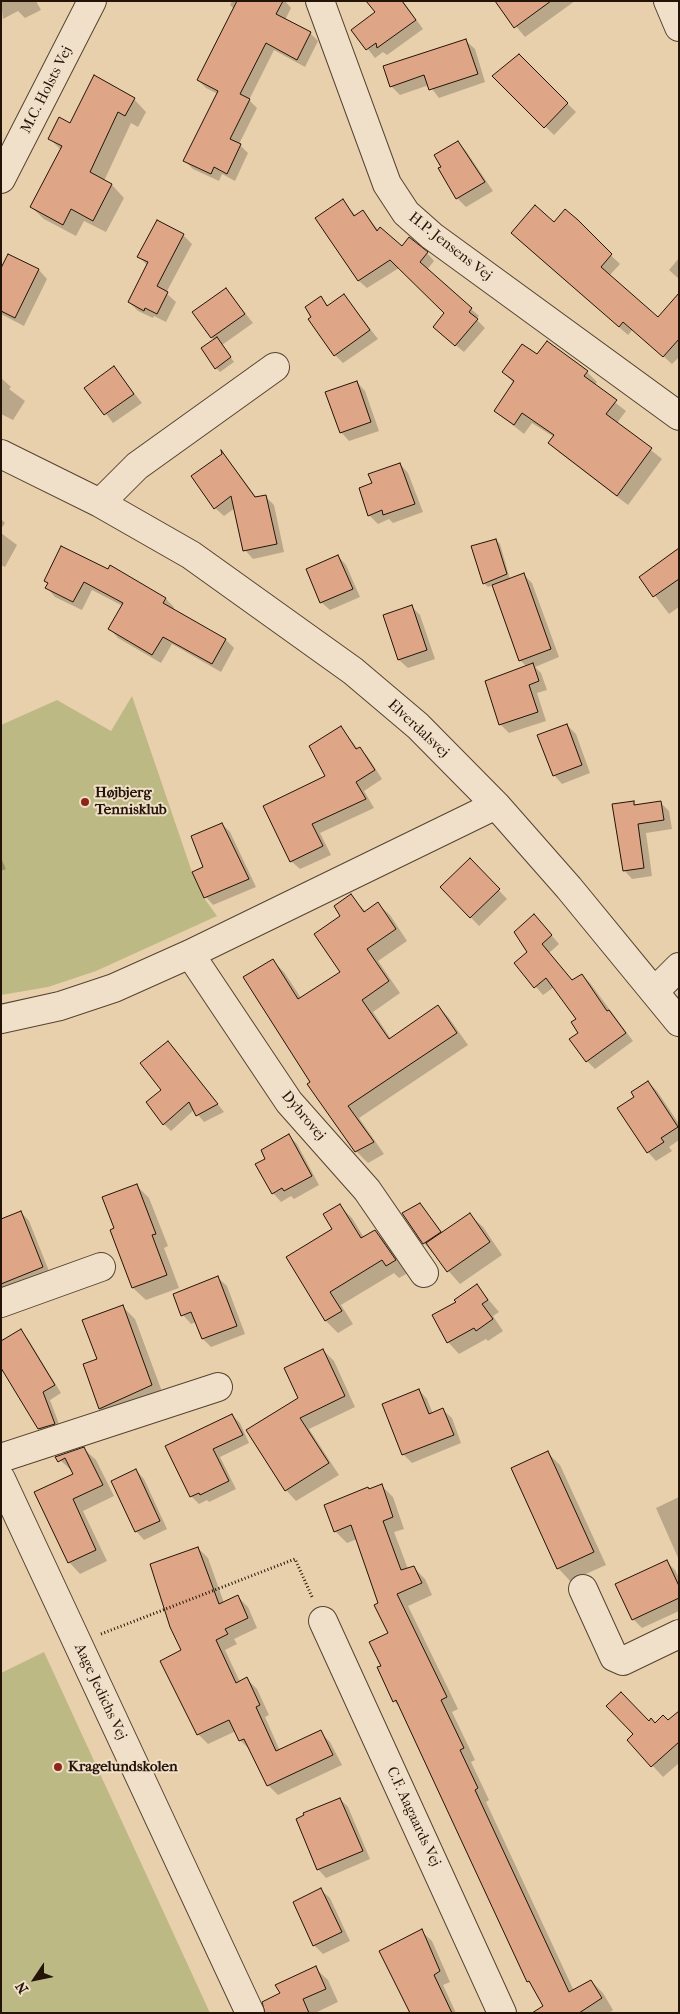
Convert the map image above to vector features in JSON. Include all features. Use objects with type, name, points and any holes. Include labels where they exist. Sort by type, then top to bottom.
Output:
[{"type":"street","name":"M.C. Holsts Vej","points":[[1,179],[92,1]]},
{"type":"street","name":"H.P. Jensens Vej","points":[[320,1],[387,184],[406,213],[440,242],[679,416]]},
{"type":"street","points":[[668,1],[679,27]]},
{"type":"street","points":[[100,503],[137,466],[275,367]]},
{"type":"street","name":"Elverdalsvej","points":[[1,454],[100,503],[191,555],[353,671],[418,726],[496,805],[655,991],[679,1022]]},
{"type":"street","points":[[1,1019],[60,1006],[105,991],[190,954],[496,805]]},
{"type":"street","name":"Dybrovej","points":[[190,954],[289,1102],[367,1190],[424,1272]]},
{"type":"street","points":[[655,991],[679,967]]},
{"type":"street","points":[[1,1303],[101,1267]]},
{"type":"street","points":[[1,1458],[218,1387]]},
{"type":"street","name":"Aage Jedichs Vej","points":[[1,1479],[250,2013]]},
{"type":"street","points":[[583,1590],[614,1657],[623,1661],[679,1634]]},
{"type":"street","name":"C.F. Aagaards Vej","points":[[323,1621],[502,2013]]},
{"type":"path","points":[[77,1644],[295,1559],[323,1621]]},
{"type":"shaded area","name":"Højbjerg Tennisklub","points":[[132,696],[192,872],[204,898],[217,916],[96,971],[48,987],[1,995],[1,725],[57,700],[111,731]]},
{"type":"shaded area","name":"Kragelundskolen","points":[[44,1652],[210,2013],[1,2013],[1,1673]]},
{"type":"building","points":[[237,1],[283,1],[276,14],[311,32],[297,60],[266,43],[240,94],[250,99],[230,139],[241,144],[227,174],[214,167],[211,174],[183,161],[218,91],[197,80]]},
{"type":"building","points":[[366,1],[402,1],[416,20],[377,48],[376,43],[366,50],[351,30],[375,12]]},
{"type":"building","points":[[495,1],[551,1],[514,28]]},
{"type":"building","points":[[466,39],[478,74],[429,90],[424,75],[390,87],[383,66]]},
{"type":"building","points":[[519,54],[568,103],[544,128],[492,76]]},
{"type":"building","points":[[94,75],[135,98],[125,116],[118,112],[90,172],[112,184],[93,221],[71,209],[63,225],[30,207],[62,146],[48,139],[59,117],[70,123]]},
{"type":"building","points":[[458,141],[485,182],[456,199],[438,168],[441,167],[434,155]]},
{"type":"building","points":[[343,199],[354,216],[363,210],[377,231],[380,227],[402,246],[409,237],[428,252],[420,262],[472,308],[469,312],[478,319],[455,346],[433,327],[444,313],[390,260],[358,281],[315,218]]},
{"type":"building","points":[[535,205],[554,222],[565,209],[578,220],[612,254],[601,267],[658,317],[679,293],[679,339],[663,357],[623,322],[619,327],[511,233]]},
{"type":"building","points":[[157,220],[184,234],[157,286],[168,292],[157,314],[145,308],[144,311],[128,302],[148,262],[137,257]]},
{"type":"building","points":[[8,254],[39,269],[15,318],[1,311],[1,268]]},
{"type":"building","points":[[226,288],[245,314],[211,338],[192,312]]},
{"type":"building","points":[[344,294],[370,330],[334,356],[308,319],[311,317],[305,307],[321,296],[327,306]]},
{"type":"building","points":[[217,337],[231,357],[215,369],[201,348]]},
{"type":"building","points":[[547,341],[588,371],[584,376],[617,400],[606,414],[652,448],[617,496],[548,443],[554,435],[522,413],[514,425],[494,411],[514,381],[502,372],[522,344],[537,354]]},
{"type":"building","points":[[114,366],[134,394],[104,415],[84,388]]},
{"type":"building","points":[[357,381],[371,422],[340,433],[325,392]]},
{"type":"building","points":[[221,450],[255,497],[266,495],[277,544],[243,551],[231,496],[214,509],[191,476],[222,454]]},
{"type":"building","points":[[400,463],[415,504],[383,515],[382,510],[368,516],[359,488],[372,483],[368,474]]},
{"type":"building","points":[[496,539],[507,574],[483,584],[471,546]]},
{"type":"building","points":[[61,546],[108,569],[110,565],[166,598],[163,603],[226,639],[212,664],[163,637],[152,655],[108,629],[123,603],[84,582],[73,602],[45,588],[48,583],[44,581]]},
{"type":"building","points":[[679,548],[679,579],[653,597],[639,577]]},
{"type":"building","points":[[338,555],[353,589],[320,603],[306,569]]},
{"type":"building","points":[[524,573],[551,649],[519,661],[492,585]]},
{"type":"building","points":[[412,605],[427,650],[398,660],[383,615]]},
{"type":"building","points":[[533,663],[539,681],[529,685],[538,712],[499,725],[485,681]]},
{"type":"building","points":[[567,724],[582,765],[553,776],[537,735]]},
{"type":"building","points":[[341,726],[356,749],[360,747],[375,770],[356,782],[366,799],[312,824],[323,846],[290,862],[263,806],[325,776],[309,746]]},
{"type":"building","points":[[634,801],[634,805],[661,801],[664,820],[638,824],[644,868],[623,871],[612,804]]},
{"type":"building","points":[[222,823],[249,879],[204,898],[192,872],[203,867],[191,836]]},
{"type":"building","points":[[470,858],[500,889],[470,918],[440,887]]},
{"type":"building","points":[[351,894],[364,912],[378,902],[396,929],[367,949],[389,981],[362,1000],[389,1039],[438,1005],[457,1033],[348,1106],[374,1142],[355,1152],[307,1084],[310,1082],[243,977],[273,959],[298,999],[340,972],[314,934],[340,916],[334,906]]},
{"type":"building","points":[[534,914],[552,935],[542,944],[572,980],[582,974],[607,1011],[609,1010],[626,1033],[586,1062],[569,1039],[578,1033],[571,1022],[576,1019],[546,978],[534,988],[514,963],[527,952],[514,932]]},
{"type":"building","points":[[168,1041],[218,1104],[196,1116],[189,1102],[163,1125],[146,1102],[161,1090],[140,1063]]},
{"type":"building","points":[[648,1081],[678,1127],[661,1138],[664,1142],[647,1153],[617,1108],[634,1097],[631,1092]]},
{"type":"building","points":[[289,1134],[312,1176],[284,1191],[282,1188],[272,1194],[255,1164],[265,1159],[261,1150]]},
{"type":"building","points":[[137,1184],[156,1234],[152,1235],[167,1275],[132,1288],[110,1230],[114,1228],[102,1197]]},
{"type":"building","points":[[420,1203],[441,1232],[423,1244],[402,1213]]},
{"type":"building","points":[[340,1204],[361,1238],[375,1230],[396,1260],[386,1266],[382,1260],[330,1292],[342,1311],[325,1321],[286,1257],[332,1229],[323,1214]]},
{"type":"building","points":[[21,1211],[43,1267],[1,1284],[1,1219]]},
{"type":"building","points":[[470,1213],[490,1242],[447,1272],[426,1243]]},
{"type":"building","points":[[218,1276],[237,1326],[202,1339],[191,1312],[181,1316],[173,1294]]},
{"type":"building","points":[[477,1284],[488,1300],[482,1304],[493,1319],[476,1331],[474,1328],[447,1343],[432,1315],[456,1302],[454,1300]]},
{"type":"building","points":[[123,1305],[152,1385],[99,1409],[83,1364],[97,1359],[82,1320]]},
{"type":"building","points":[[21,1329],[55,1385],[43,1392],[55,1424],[38,1429],[1,1368],[1,1341]]},
{"type":"building","points":[[323,1349],[345,1396],[300,1418],[329,1463],[285,1491],[246,1430],[298,1398],[284,1368]]},
{"type":"building","points":[[419,1389],[429,1414],[443,1408],[454,1435],[402,1455],[382,1404]]},
{"type":"building","points":[[232,1414],[243,1435],[213,1449],[229,1481],[200,1495],[199,1493],[190,1497],[165,1446]]},
{"type":"building","points":[[84,1447],[103,1485],[73,1499],[96,1550],[68,1563],[34,1492],[73,1474],[65,1458],[58,1462],[55,1457]]},
{"type":"building","points":[[548,1451],[594,1552],[557,1569],[511,1468]]},
{"type":"building","points":[[136,1469],[160,1521],[135,1532],[111,1481]]},
{"type":"building","points":[[382,1484],[393,1517],[383,1521],[401,1570],[414,1566],[422,1583],[397,1594],[447,1697],[441,1700],[464,1748],[460,1750],[478,1788],[475,1790],[569,1992],[591,1980],[602,1998],[579,2013],[532,2013],[543,2006],[529,1981],[527,1982],[396,1700],[393,1702],[377,1667],[381,1666],[369,1642],[388,1633],[374,1605],[378,1603],[351,1525],[334,1532],[324,1505],[368,1487],[369,1489]]},
{"type":"building","points":[[198,1547],[219,1604],[238,1595],[248,1618],[225,1629],[228,1634],[216,1640],[236,1683],[247,1677],[260,1705],[256,1707],[276,1751],[321,1730],[333,1755],[267,1786],[244,1739],[239,1741],[229,1720],[197,1735],[160,1661],[181,1650],[170,1627],[150,1564]]},
{"type":"building","points":[[667,1560],[679,1586],[679,1598],[632,1620],[615,1584]]},
{"type":"building","points":[[621,1692],[649,1721],[651,1718],[655,1723],[663,1715],[668,1720],[679,1711],[679,1742],[651,1767],[627,1740],[633,1734],[606,1706]]},
{"type":"building","points":[[340,1798],[363,1851],[317,1870],[296,1819],[304,1815],[303,1813]]},
{"type":"building","points":[[321,1888],[342,1932],[313,1946],[293,1902]]},
{"type":"building","points":[[422,1929],[440,1971],[434,1975],[452,2013],[410,2013],[379,1951]]},
{"type":"building","points":[[316,1966],[326,1989],[303,1999],[309,2013],[265,2013],[262,2002],[280,1993],[275,1985]]},
{"type":"place","name":"Højbjerg Tennisklub","points":[[85,802]]},
{"type":"place","name":"Kragelundskolen","points":[[58,1767]]}]
